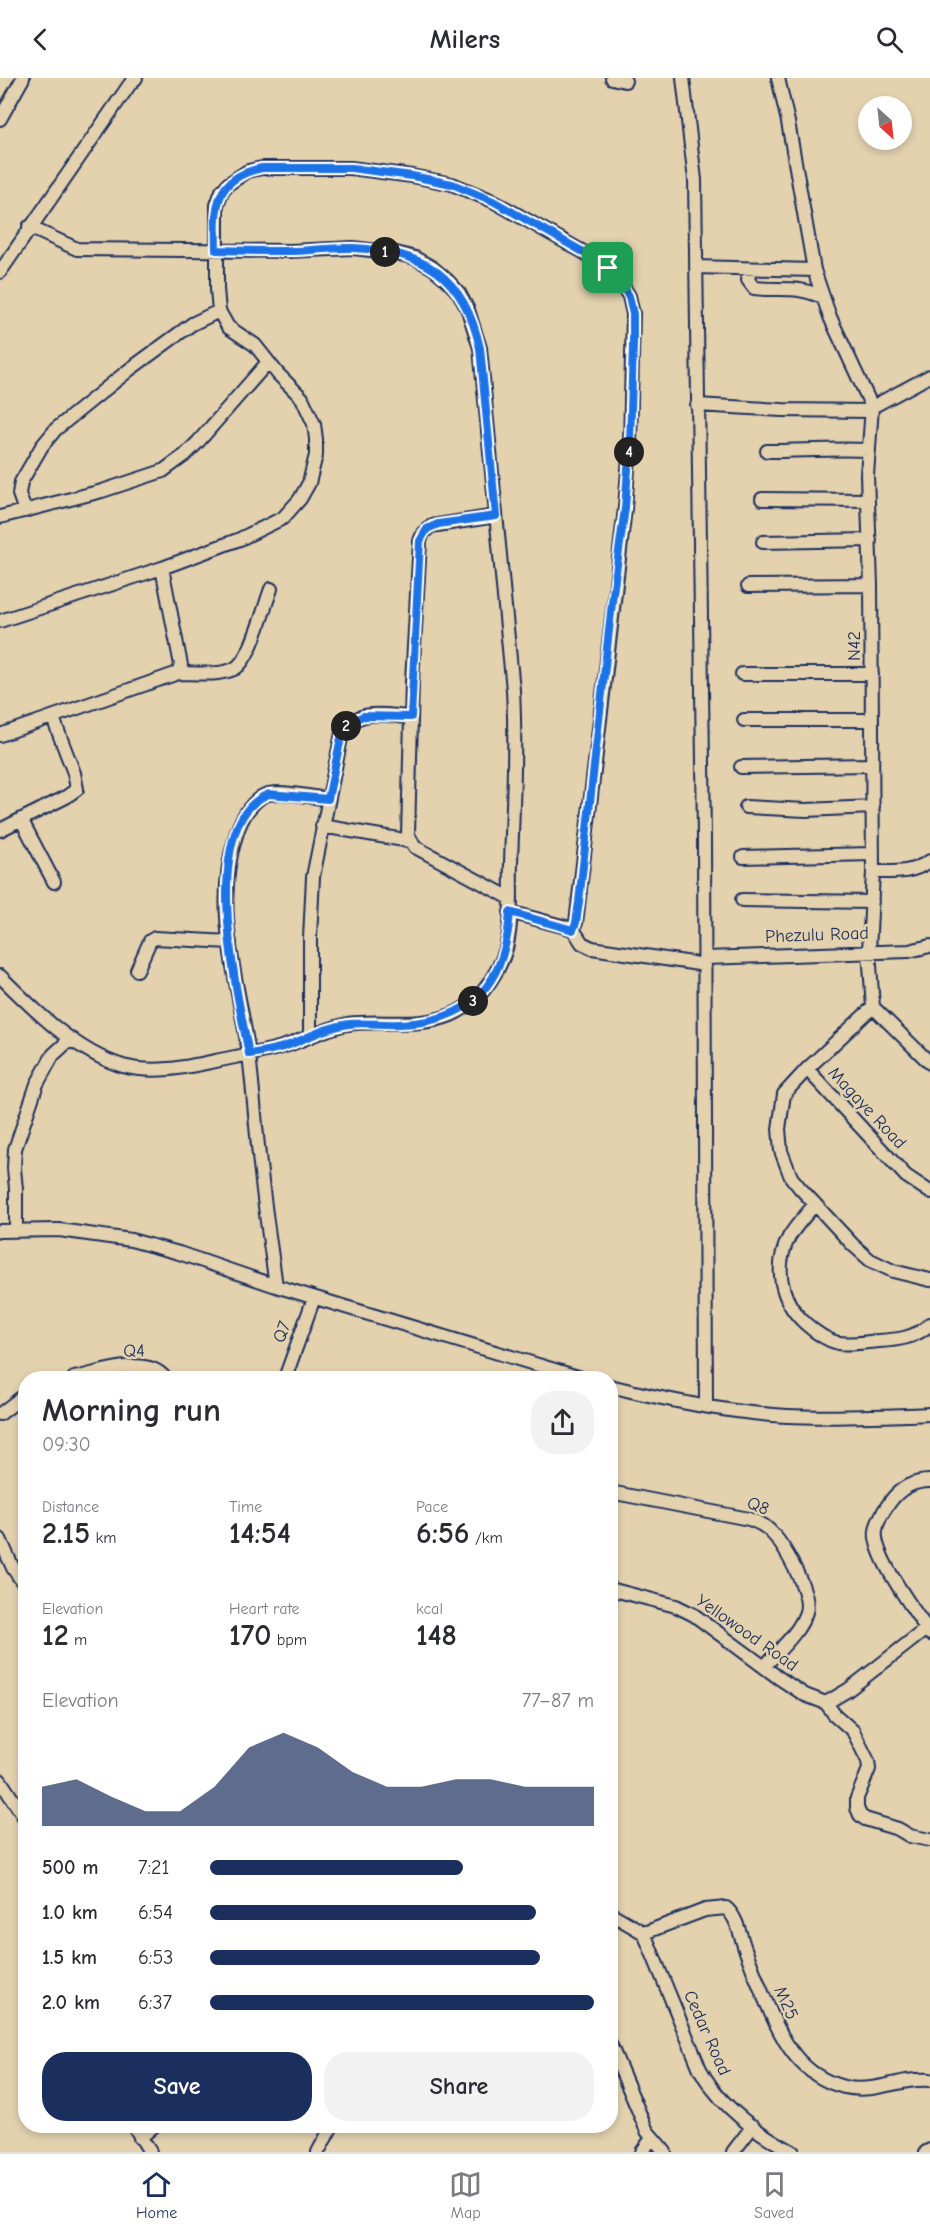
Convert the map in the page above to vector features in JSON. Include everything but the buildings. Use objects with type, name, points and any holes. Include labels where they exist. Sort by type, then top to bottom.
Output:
[{"type":"street","points":[[0,118],[23,78]]},
{"type":"street","points":[[683,78],[695,180],[705,961],[706,1406]]},
{"type":"street","points":[[778,78],[814,270],[830,317],[872,409]]},
{"type":"street","points":[[0,272],[130,80]]},
{"type":"street","points":[[0,621],[240,540],[283,518],[300,499],[309,483],[316,455],[314,424],[298,392],[267,362],[255,345],[228,327],[219,311],[216,250],[217,205],[222,191],[236,177],[262,168],[351,168],[435,180],[452,184],[493,201],[585,253],[608,268],[619,280],[629,296],[633,314],[630,444],[625,508],[613,594],[576,923],[573,930],[510,912]]},
{"type":"street","points":[[0,976],[85,1050],[123,1065],[146,1071],[166,1070],[287,1045],[310,1035],[348,1024],[368,1022],[399,1024],[430,1021],[451,1015],[484,990],[501,961],[508,938],[510,912],[515,735],[513,690],[480,348],[468,310],[459,293],[434,268],[415,258],[396,253],[353,248],[289,251],[77,249],[29,227]]},
{"type":"street","points":[[696,267],[814,270]]},
{"type":"street","points":[[750,269],[748,280],[754,288],[796,288],[823,297]]},
{"type":"street","points":[[25,511],[20,494],[21,482],[42,446],[56,429],[129,370],[192,324],[219,311]]},
{"type":"street","points":[[0,517],[102,491],[163,471],[198,442],[267,362]]},
{"type":"street","points":[[698,405],[782,410],[872,409],[930,376]]},
{"type":"street","name":"N42","points":[[872,409],[868,500],[873,807],[873,872],[869,951],[873,1007]]},
{"type":"street","points":[[766,451],[869,450]]},
{"type":"street","points":[[762,499],[868,500]]},
{"type":"street","points":[[496,516],[431,526],[423,533],[420,541],[416,589],[408,835],[415,847],[510,898]]},
{"type":"street","points":[[763,542],[870,540]]},
{"type":"street","points":[[162,568],[181,665],[177,673]]},
{"type":"street","points":[[748,586],[871,585]]},
{"type":"street","points":[[0,735],[177,673],[223,671],[240,665],[250,646],[270,589]]},
{"type":"street","points":[[742,674],[872,674]]},
{"type":"street","points":[[310,1035],[312,877],[342,733],[347,724],[363,716],[411,717]]},
{"type":"street","points":[[0,830],[66,797],[77,789],[74,773],[53,718]]},
{"type":"street","points":[[744,720],[872,720]]},
{"type":"street","points":[[741,766],[872,765]]},
{"type":"street","points":[[276,1286],[261,1175],[249,1054],[235,983],[226,900],[227,872],[238,829],[252,805],[262,796],[276,793],[328,799]]},
{"type":"street","points":[[746,807],[806,810],[873,807]]},
{"type":"street","points":[[21,819],[54,882]]},
{"type":"street","points":[[322,826],[410,842]]},
{"type":"street","points":[[743,857],[873,854]]},
{"type":"street","points":[[873,872],[908,872],[930,861]]},
{"type":"street","points":[[742,900],[872,902]]},
{"type":"street","name":"Phezulu Road","points":[[573,930],[582,943],[592,948],[705,961],[869,951],[909,951],[930,946]]},
{"type":"street","points":[[137,970],[150,942],[155,938],[231,942]]},
{"type":"street","points":[[930,1063],[873,1007],[784,1094],[780,1140],[784,1163],[791,1177],[870,1260],[893,1271],[930,1280]]},
{"type":"street","points":[[16,1230],[15,1149],[37,1084],[53,1055],[73,1040]]},
{"type":"street","name":"Magaye Road","points":[[807,1069],[900,1170],[930,1192]]},
{"type":"street","points":[[815,1204],[790,1236],[782,1262],[781,1280],[784,1295],[798,1317],[827,1339],[838,1343],[895,1340],[914,1335],[930,1324]]},
{"type":"street","points":[[0,1231],[59,1230],[131,1240],[558,1371]]},
{"type":"street","name":"Q7","points":[[288,1371],[314,1298]]},
{"type":"street","name":"Q4","points":[[119,1371],[144,1365],[159,1371]]},
{"type":"street","points":[[618,1388],[669,1400],[785,1416],[852,1417],[930,1414]]},
{"type":"street","points":[[0,1414],[18,1400]]},
{"type":"street","points":[[929,1483],[918,1481],[905,1488],[888,1505],[878,1522],[876,1537],[881,1556],[929,1629],[848,1690],[826,1703],[834,1714],[853,1731],[868,1761],[869,1769],[856,1798],[860,1815],[865,1819],[898,1829],[910,1836],[930,1840]]},
{"type":"street","name":"Q8","points":[[618,1494],[749,1519],[762,1524],[771,1531],[798,1575],[808,1605],[806,1615],[798,1627],[764,1667]]},
{"type":"street","points":[[0,1539],[18,1575]]},
{"type":"street","name":"Yellowood Road","points":[[618,1591],[666,1603],[694,1615],[764,1667],[806,1695],[826,1703]]},
{"type":"street","points":[[0,1780],[18,1808]]},
{"type":"street","name":"M25","points":[[644,1933],[705,1910],[717,1907],[726,1908],[734,1918],[751,1966],[786,2045],[806,2068],[830,2082],[862,2089],[874,2089],[918,2079],[930,2080]]},
{"type":"street","points":[[618,1918],[644,1933]]},
{"type":"street","name":"Cedar Road","points":[[644,1933],[707,2081],[717,2095],[753,2126],[793,2152]]},
{"type":"street","points":[[618,2063],[651,2138],[665,2152]]},
{"type":"street","points":[[734,2152],[753,2126]]},
{"type":"street","points":[[138,2133],[150,2152]]},
{"type":"street","points":[[141,2139],[147,2133]]},
{"type":"street","points":[[318,2152],[328,2133]]},
{"type":"street","points":[[642,2152],[651,2138]]},
{"type":"route","points":[[262,168],[351,168],[435,180],[452,184],[493,201],[608,268],[629,296],[633,314],[630,444],[625,508],[613,594],[586,846],[576,923],[573,930],[510,912],[508,938],[501,961],[491,980],[474,1000],[451,1015],[430,1021],[399,1024],[368,1022],[348,1024],[330,1028],[287,1045],[249,1054],[235,983],[226,900],[227,872],[238,829],[252,805],[262,796],[276,793],[328,799],[342,733],[351,721],[368,715],[411,717],[416,589],[420,541],[423,533],[431,526],[438,524],[496,516],[480,348],[474,325],[459,293],[434,268],[415,258],[396,253],[353,248],[289,251],[216,250],[217,205],[222,191],[236,177],[262,168]]}]
